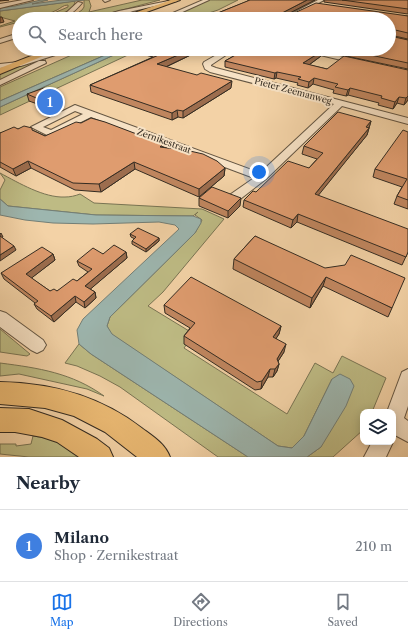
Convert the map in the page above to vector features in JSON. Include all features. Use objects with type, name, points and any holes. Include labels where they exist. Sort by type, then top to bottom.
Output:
[{"type":"main road","points":[[134,12],[185,0]]},
{"type":"main road","points":[[160,12],[175,2]]},
{"type":"main road","points":[[150,12],[175,2]]},
{"type":"main road","points":[[153,12],[175,2]]},
{"type":"main road","points":[[156,12],[175,2]]},
{"type":"main road","points":[[142,12],[152,8]]},
{"type":"main road","points":[[0,71],[26,56]]},
{"type":"main road","points":[[0,63],[36,56]]},
{"type":"main road","points":[[0,58],[19,60]]},
{"type":"main road","points":[[0,393],[50,398],[80,406],[112,422],[157,457]]},
{"type":"main road","points":[[0,420],[36,423],[66,432],[100,457]]},
{"type":"street","points":[[0,6],[31,0]]},
{"type":"street","points":[[179,12],[207,0]]},
{"type":"street","points":[[70,12],[80,2],[83,6],[78,12]]},
{"type":"street","points":[[127,12],[175,2]]},
{"type":"street","points":[[298,12],[322,2]]},
{"type":"street","points":[[0,36],[12,32]]},
{"type":"street","points":[[0,41],[12,37]]},
{"type":"street","points":[[0,83],[28,70],[50,56]]},
{"type":"street","name":"Pieter Zeemanweg","points":[[220,56],[207,64],[208,67],[213,70],[408,121]]},
{"type":"street","points":[[331,56],[364,63]]},
{"type":"street","points":[[0,66],[19,60]]},
{"type":"street","points":[[235,197],[262,177],[340,103]]},
{"type":"street","name":"Zernikestraat","points":[[90,114],[262,177]]},
{"type":"street","points":[[0,318],[37,346]]},
{"type":"street","points":[[396,413],[408,378]]},
{"type":"street","points":[[396,424],[408,432]]},
{"type":"street","points":[[375,457],[381,445]]},
{"type":"street","points":[[384,457],[387,445]]},
{"type":"shaded area","points":[[84,0],[89,0],[91,6],[89,12],[79,12],[84,7]]},
{"type":"shaded area","points":[[142,0],[160,0],[115,12],[89,12]]},
{"type":"shaded area","points":[[209,0],[238,0],[212,12],[181,12]]},
{"type":"shaded area","points":[[75,1],[74,6],[66,12],[56,12],[68,7],[68,5],[51,12],[12,12],[12,20],[0,17],[0,11]]},
{"type":"shaded area","points":[[12,22],[12,24],[0,26]]},
{"type":"shaded area","points":[[69,56],[103,56],[0,101],[0,87]]},
{"type":"shaded area","points":[[112,56],[126,56],[0,115],[0,107]]},
{"type":"shaded area","points":[[46,60],[0,80],[0,73],[20,65]]},
{"type":"shaded area","points":[[0,173],[32,189],[57,197],[67,197],[80,194],[94,203],[202,209],[224,219],[163,292],[148,306],[194,334],[184,348],[287,414],[315,363],[333,373],[342,356],[386,378],[373,409],[360,409],[360,433],[333,457],[307,457],[321,447],[332,379],[304,436],[292,448],[278,446],[111,334],[107,326],[110,317],[195,233],[202,220],[195,215],[198,212],[193,216],[96,215],[8,206],[0,199],[0,190],[5,180]]},
{"type":"shaded area","points":[[0,329],[30,354],[27,356],[0,352]]},
{"type":"shaded area","points":[[79,344],[91,354],[248,457],[218,457],[120,387],[100,376],[77,366],[65,363]]},
{"type":"shaded area","points":[[0,363],[55,373],[80,382],[104,396],[87,389],[19,374],[0,376]]},
{"type":"shaded area","points":[[33,436],[52,439],[85,457],[29,457],[0,454],[0,444],[16,444],[16,446],[31,444]]},
{"type":"water","points":[[48,0],[32,4],[62,0],[84,0],[0,11],[0,8]]},
{"type":"water","points":[[103,56],[112,56],[0,107],[0,101]]},
{"type":"water","points":[[0,199],[8,206],[96,215],[193,216],[201,219],[201,223],[195,233],[110,317],[107,326],[112,334],[278,446],[292,448],[304,436],[332,379],[340,374],[350,379],[354,386],[346,406],[321,447],[307,457],[248,457],[91,354],[79,344],[77,330],[83,319],[179,229],[175,225],[159,222],[93,224],[53,223],[25,220],[0,215]]},
{"type":"building","points":[[250,0],[307,0],[284,12],[220,12]]},
{"type":"building","points":[[342,0],[408,0],[408,9]]},
{"type":"building","points":[[316,3],[380,12],[296,12]]},
{"type":"building","points":[[396,14],[408,16],[408,33],[396,30]]},
{"type":"building","points":[[396,37],[408,40],[408,63],[375,56],[396,56]]},
{"type":"building","points":[[156,56],[176,56],[157,64],[197,75],[201,73],[232,81],[183,111],[177,110],[172,113],[90,85]]},
{"type":"building","points":[[234,56],[314,56],[303,63],[327,69],[344,56],[408,70],[408,96],[406,98],[399,97],[395,102],[381,98],[382,96],[350,88],[348,90],[335,87],[338,84],[314,78],[309,82],[298,79],[301,77],[277,72],[275,73],[225,61]]},
{"type":"building","points":[[44,88],[57,93],[41,100],[27,94]]},
{"type":"building","points":[[338,112],[371,121],[366,127],[369,128],[315,194],[408,229],[408,252],[406,257],[298,214],[293,220],[244,200],[253,191],[256,192],[288,161],[309,168],[323,153],[304,146]]},
{"type":"building","points":[[91,118],[163,144],[160,147],[203,154],[217,161],[225,168],[199,189],[134,162],[99,184],[73,183],[28,161],[13,169],[0,162],[0,133],[14,127],[18,129],[24,126],[32,128],[32,130],[45,136],[76,122],[81,123]]},
{"type":"building","points":[[403,130],[408,132],[408,200],[397,196],[407,179],[375,169]]},
{"type":"building","points":[[212,187],[241,198],[228,211],[199,198]]},
{"type":"building","points":[[138,228],[159,238],[146,249],[132,241],[136,237],[130,234]]},
{"type":"building","points":[[0,236],[14,246],[0,255]]},
{"type":"building","points":[[255,236],[325,268],[345,265],[351,255],[405,278],[392,308],[326,277],[312,298],[234,259]]},
{"type":"building","points":[[114,245],[126,252],[85,286],[95,292],[84,302],[75,296],[51,316],[34,304],[38,301],[1,273],[42,247],[53,254],[26,274],[50,291],[54,289],[57,291],[73,279],[77,281],[92,269],[77,261],[93,248],[103,254]]},
{"type":"building","points":[[191,277],[281,326],[273,337],[286,344],[277,359],[279,364],[275,369],[270,369],[262,381],[257,382],[184,336],[195,323],[164,305]]},
{"type":"place","name":"Milano","points":[[50,102]]}]
